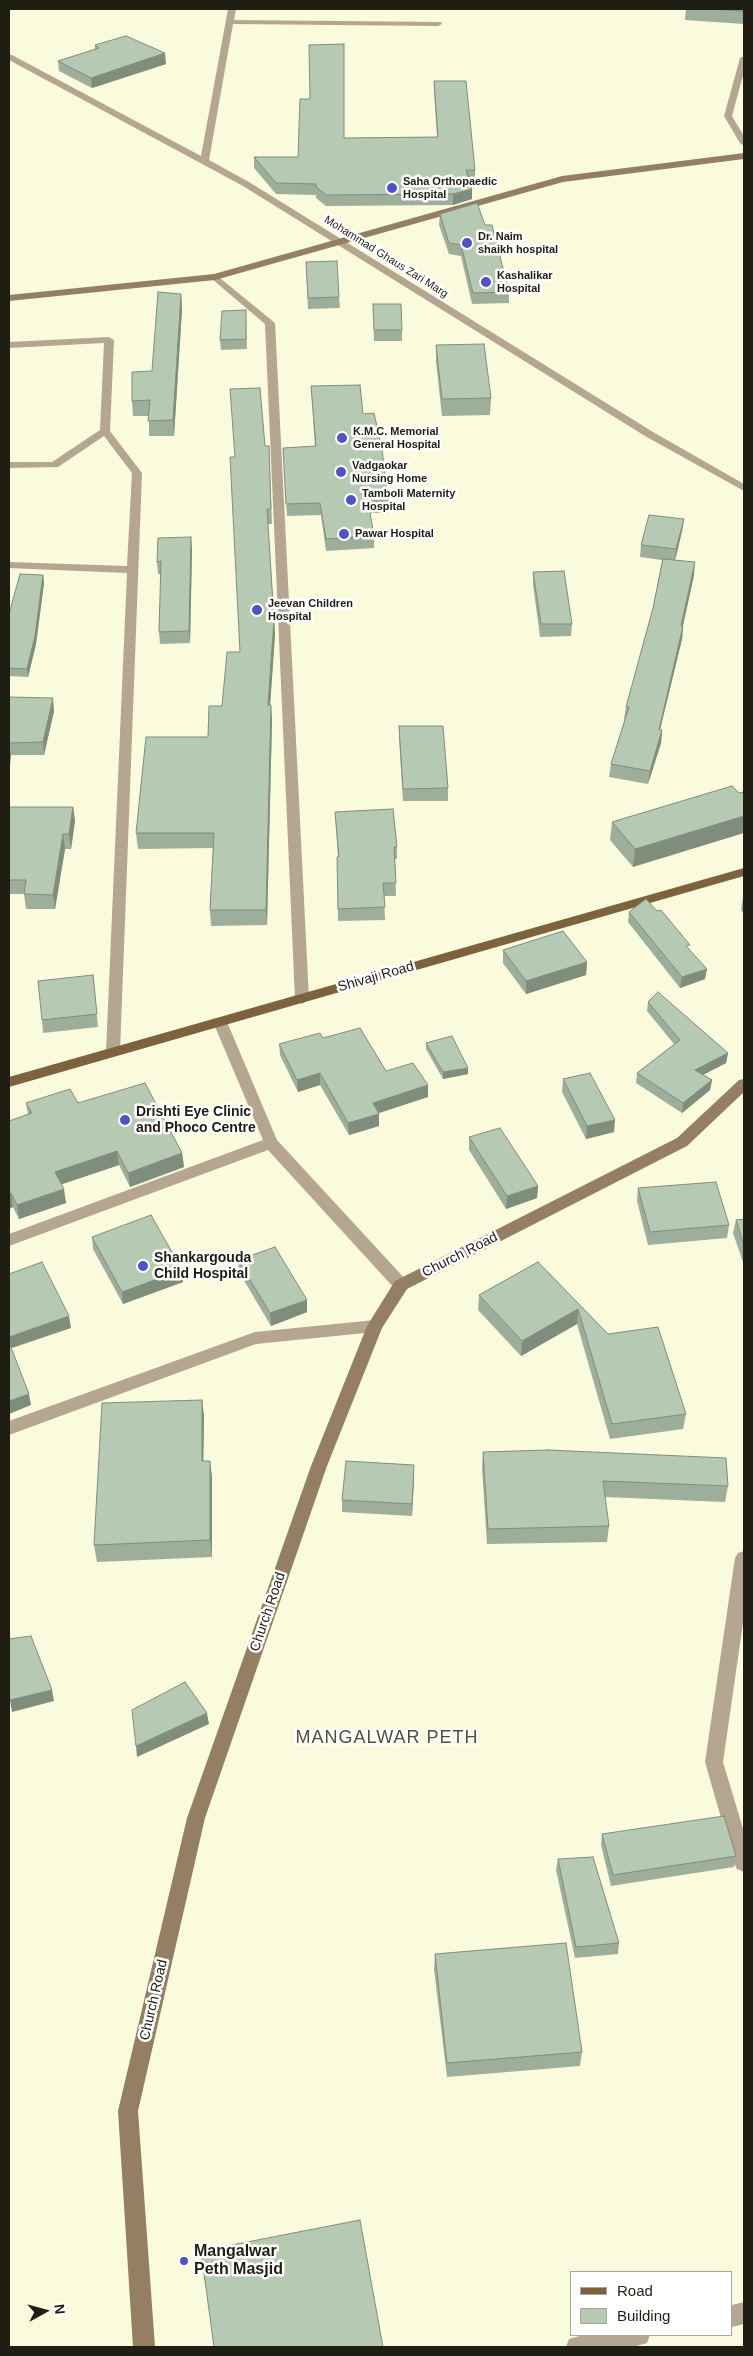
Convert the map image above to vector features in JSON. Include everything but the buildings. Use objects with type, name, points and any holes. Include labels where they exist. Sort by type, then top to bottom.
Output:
[{"type":"main road","points":[[9,298],[104,290],[215,277],[562,180],[744,156]]},
{"type":"main road","name":"Shivaji Road","points":[[9,1082],[744,872]]},
{"type":"main road","name":"Church Road","points":[[144,2347],[128,2112],[130,2102],[196,1818],[319,1466],[375,1326],[401,1285],[682,1142],[744,1084]]},
{"type":"street","points":[[204,162],[232,9]]},
{"type":"street","points":[[230,22],[438,24]]},
{"type":"street","name":"Mohammad Ghaus Zari Marg","points":[[9,57],[246,184],[649,434],[744,488]]},
{"type":"street","points":[[744,58],[728,116],[744,143]]},
{"type":"street","points":[[215,277],[270,323],[302,998]]},
{"type":"street","points":[[9,345],[109,340],[104,431],[138,473],[113,1052]]},
{"type":"street","points":[[9,465],[54,465],[104,431]]},
{"type":"street","points":[[9,565],[134,570]]},
{"type":"street","points":[[220,1022],[271,1143],[401,1285]]},
{"type":"street","points":[[9,1240],[271,1143]]},
{"type":"street","points":[[9,1428],[254,1338],[375,1326]]},
{"type":"street","points":[[744,1558],[714,1762],[744,1863]]},
{"type":"street","points":[[577,2347],[634,2336]]},
{"type":"place","name":"Saha Orthopaedic Hospital","points":[[392,188]]},
{"type":"place","name":"Dr. Naim shaikh hospital","points":[[467,243]]},
{"type":"place","name":"Kashalikar Hospital","points":[[486,282]]},
{"type":"place","name":"K.M.C. Memorial General Hospital","points":[[342,438]]},
{"type":"place","name":"Vadgaokar Nursing Home","points":[[341,472]]},
{"type":"place","name":"Tamboli Maternity Hospital","points":[[351,500]]},
{"type":"place","name":"Pawar Hospital","points":[[344,534]]},
{"type":"place","name":"Jeevan Children Hospital","points":[[257,610]]},
{"type":"place","name":"Drishti Eye Clinic and Phoco Centre","points":[[125,1120]]},
{"type":"place","name":"Shankargouda Child Hospital","points":[[143,1266]]},
{"type":"place","name":"Mangalwar Peth Masjid","points":[[184,2261]]},
{"type":"district","name":"MANGALWAR PETH","points":[[387,1738]]}]
